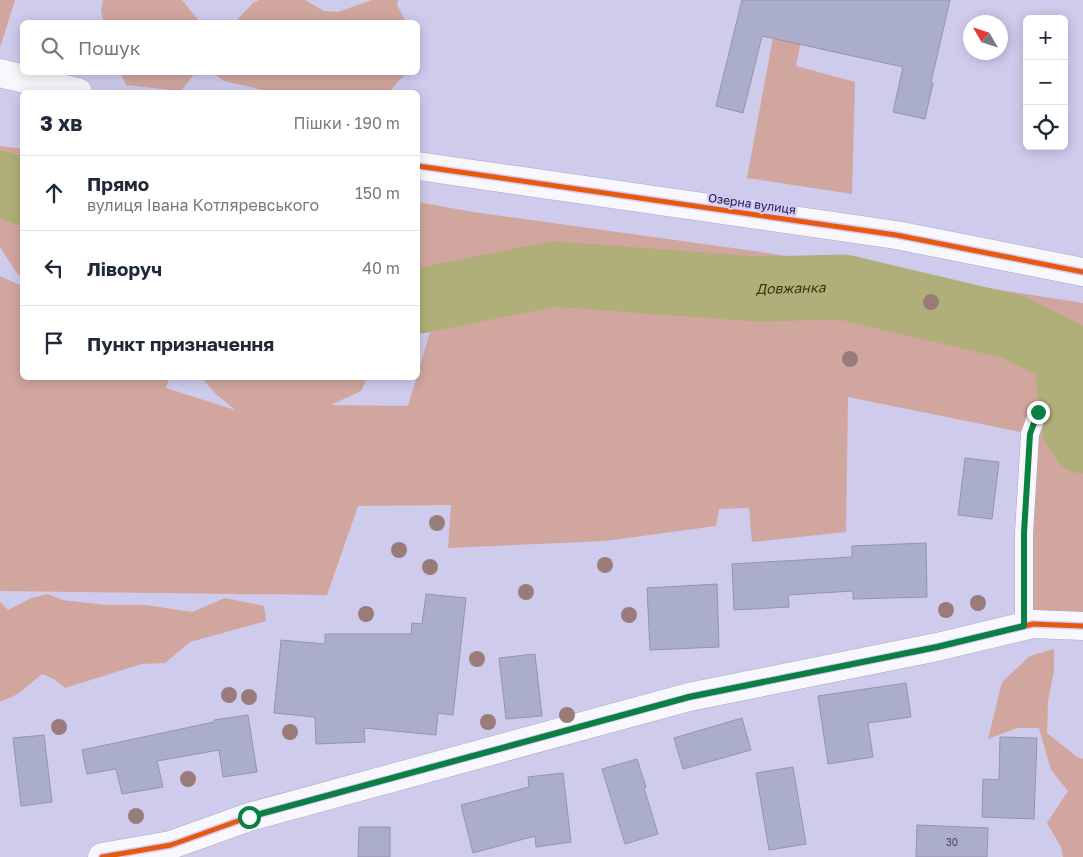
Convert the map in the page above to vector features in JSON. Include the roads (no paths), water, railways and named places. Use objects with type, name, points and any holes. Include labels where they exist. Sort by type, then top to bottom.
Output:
[{"type":"street","points":[[0,73],[70,90]]},
{"type":"street","name":"Озерна вулиця","points":[[420,166],[896,235],[1083,272]]},
{"type":"street","points":[[102,857],[173,851],[249,817],[689,697],[937,647],[1033,624],[1083,626]]},
{"type":"lane","points":[[1024,626],[1024,533],[1030,434],[1038,412]]},
{"type":"waterway","name":"Довжанка","points":[[0,183],[20,191]]},
{"type":"waterway","name":"Довжанка","points":[[420,301],[554,274],[758,289],[843,287],[1013,327],[1065,353],[1074,426],[1083,441]]}]
